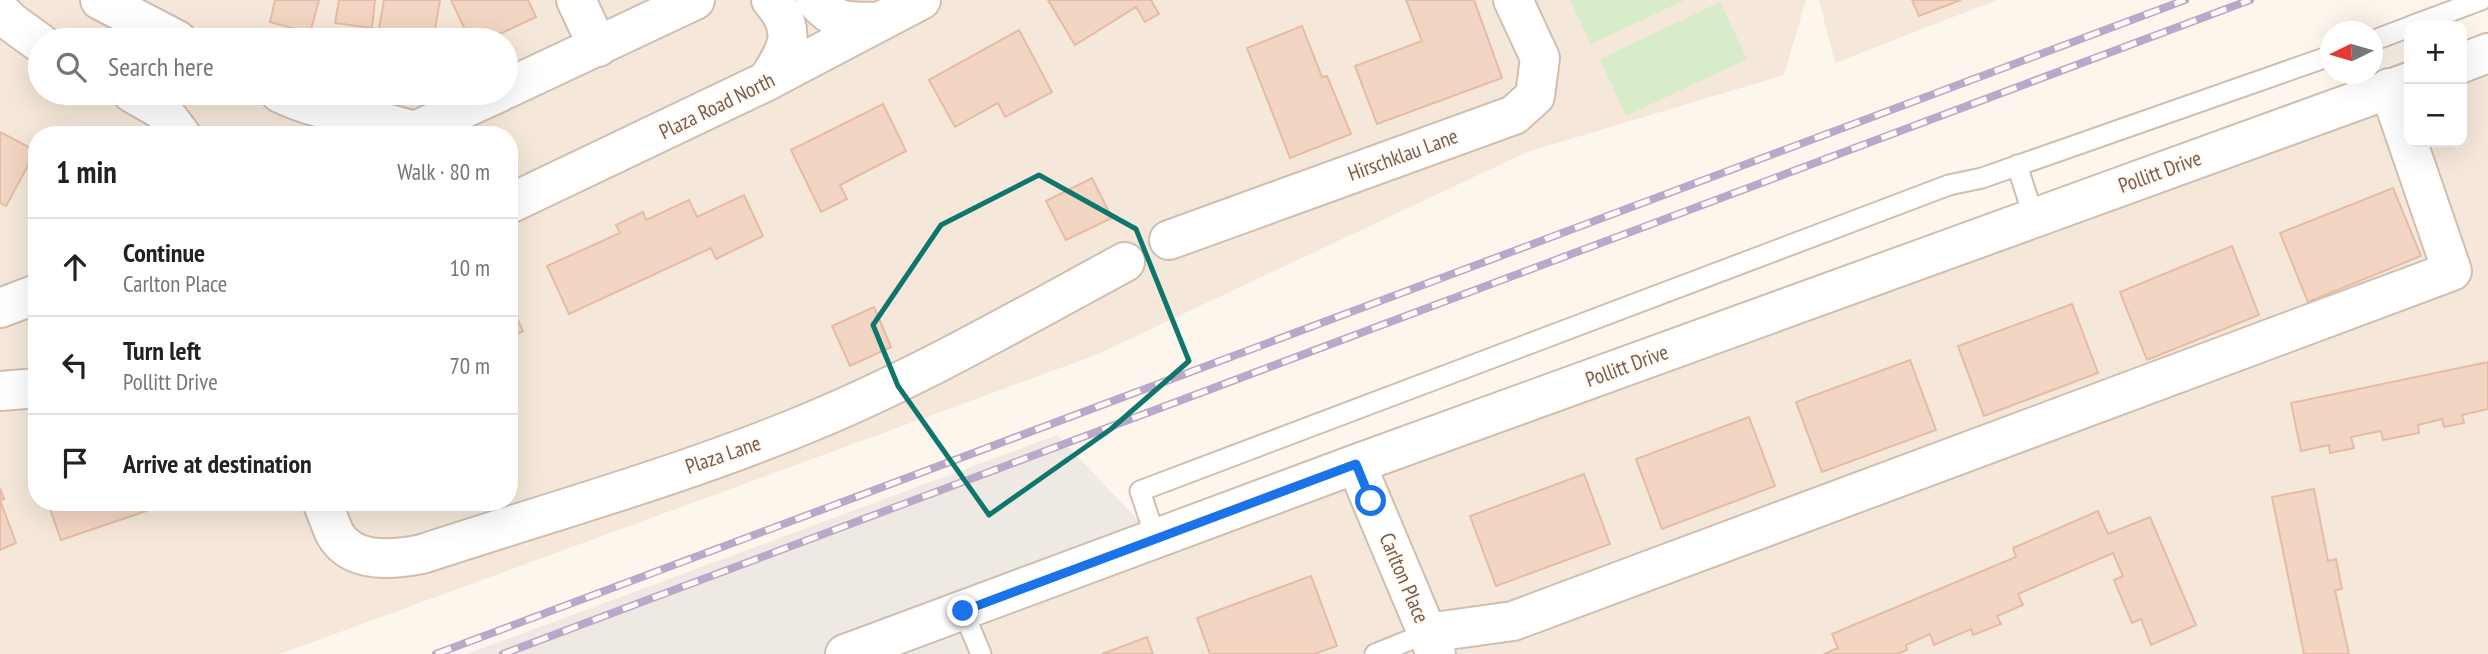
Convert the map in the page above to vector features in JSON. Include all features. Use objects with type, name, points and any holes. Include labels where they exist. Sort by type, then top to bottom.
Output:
[{"type":"street","points":[[100,0],[154,28]]},
{"type":"street","points":[[576,0],[598,47]]},
{"type":"street","points":[[518,84],[695,0]]},
{"type":"street","points":[[767,81],[782,57],[789,36],[783,13],[771,0]]},
{"type":"street","points":[[815,0],[830,17],[879,22]]},
{"type":"street","name":"Plaza Road North","points":[[518,200],[767,81],[921,0]]},
{"type":"street","name":"Hirschklau Lane","points":[[1169,240],[1514,115],[1535,96],[1540,58],[1513,0]]},
{"type":"street","points":[[0,10],[28,34]]},
{"type":"street","points":[[2467,61],[2488,53]]},
{"type":"street","points":[[1432,644],[1513,621],[2452,271],[2399,85]]},
{"type":"street","name":"Pollitt Drive","points":[[845,654],[1356,464],[2399,85]]},
{"type":"street","points":[[153,105],[162,110],[174,126]]},
{"type":"street","points":[[308,105],[386,126]]},
{"type":"street","points":[[430,126],[473,105]]},
{"type":"street","name":"Plaza Lane","points":[[326,511],[336,536],[352,552],[397,559],[422,554],[744,449],[815,420],[936,362],[1125,262]]},
{"type":"street","points":[[0,308],[28,297]]},
{"type":"street","points":[[0,391],[28,389]]},
{"type":"street","name":"Carlton Place","points":[[1356,464],[1432,644]]},
{"type":"lane","points":[[2426,21],[2481,0]]},
{"type":"lane","points":[[2383,37],[2404,29]]},
{"type":"lane","points":[[1156,539],[1140,491],[1949,185],[1982,178],[2320,59]]},
{"type":"lane","points":[[2017,165],[2034,218]]},
{"type":"lane","points":[[963,611],[981,654]]},
{"type":"lane","points":[[1375,654],[1432,644]]},
{"type":"highlighted area","points":[[1039,175],[1136,229],[1189,361],[1111,429],[989,515],[898,386],[873,325],[941,225]]},
{"type":"shaded area","points":[[0,0],[1806,0],[1784,75],[1527,152],[1096,355],[280,654],[0,654]]},
{"type":"shaded area","points":[[1819,0],[1997,0],[1835,63]]},
{"type":"shaded area","points":[[2488,53],[2488,654],[965,654],[951,615],[2389,88],[2404,128],[2404,147],[2467,147],[2467,61]]},
{"type":"shaded area","points":[[1057,435],[1156,539],[951,615],[965,654],[467,654]]},
{"type":"green space","points":[[1570,0],[1685,0],[1591,44]]},
{"type":"green space","points":[[1720,2],[1747,59],[1626,116],[1600,59]]},
{"type":"building","points":[[275,0],[319,0],[311,28],[292,28],[270,22]]},
{"type":"building","points":[[339,0],[375,0],[372,28],[335,23]]},
{"type":"building","points":[[384,0],[440,0],[435,28],[379,28]]},
{"type":"building","points":[[451,0],[528,0],[536,17],[513,28],[464,28]]},
{"type":"building","points":[[1048,0],[1151,0],[1159,14],[1145,22],[1136,7],[1075,45]]},
{"type":"building","points":[[1406,0],[1474,0],[1502,78],[1377,124],[1355,66],[1422,41]]},
{"type":"building","points":[[1912,0],[1961,0],[1919,16]]},
{"type":"building","points":[[1302,26],[1322,77],[1327,76],[1351,134],[1290,158],[1247,48]]},
{"type":"building","points":[[1019,30],[1052,92],[1005,117],[998,103],[955,127],[929,80]]},
{"type":"building","points":[[883,104],[906,151],[840,185],[847,199],[821,212],[791,150]]},
{"type":"building","points":[[0,132],[28,147],[28,166],[6,206],[0,203]]},
{"type":"building","points":[[1092,178],[1112,218],[1066,240],[1046,201]]},
{"type":"building","points":[[2393,188],[2421,256],[2308,302],[2280,233]]},
{"type":"building","points":[[744,195],[763,236],[716,259],[711,248],[569,314],[547,266],[620,233],[616,225],[643,212],[646,220],[689,200],[697,217]]},
{"type":"building","points":[[2232,246],[2259,315],[2147,360],[2120,292]]},
{"type":"building","points":[[2072,304],[2098,373],[1984,416],[1958,346]]},
{"type":"building","points":[[874,307],[891,347],[850,366],[832,326]]},
{"type":"building","points":[[518,320],[523,331],[518,334]]},
{"type":"building","points":[[1910,360],[1936,430],[1822,472],[1796,402]]},
{"type":"building","points":[[2488,362],[2488,409],[2462,415],[2464,423],[2444,427],[2442,419],[2418,425],[2419,433],[2383,440],[2381,431],[2351,437],[2354,448],[2330,453],[2329,445],[2301,451],[2291,403]]},
{"type":"building","points":[[1749,417],[1775,486],[1662,529],[1636,459]]},
{"type":"building","points":[[1584,474],[1610,544],[1496,586],[1470,516]]},
{"type":"building","points":[[2314,489],[2328,561],[2336,559],[2342,589],[2335,590],[2349,654],[2304,654],[2272,497]]},
{"type":"building","points":[[0,500],[16,543],[0,550]]},
{"type":"building","points":[[51,511],[146,511],[61,540]]},
{"type":"building","points":[[2098,511],[2108,534],[2150,517],[2196,625],[2151,645],[2141,619],[2132,623],[2114,580],[2123,576],[2113,553],[2018,594],[2023,605],[1997,616],[2001,624],[1973,635],[1971,629],[1934,645],[1930,634],[1906,645],[1907,650],[1897,654],[1824,654],[1838,648],[1832,634],[2016,557],[2013,548]]},
{"type":"building","points":[[1311,576],[1337,646],[1314,654],[1210,654],[1197,618]]},
{"type":"building","points":[[1147,637],[1153,654],[1102,654]]},
{"type":"railway","points":[[436,654],[2185,0]]},
{"type":"railway","points":[[503,654],[2250,0]]},
{"type":"route","points":[[963,611],[1356,464],[1371,501]]}]
